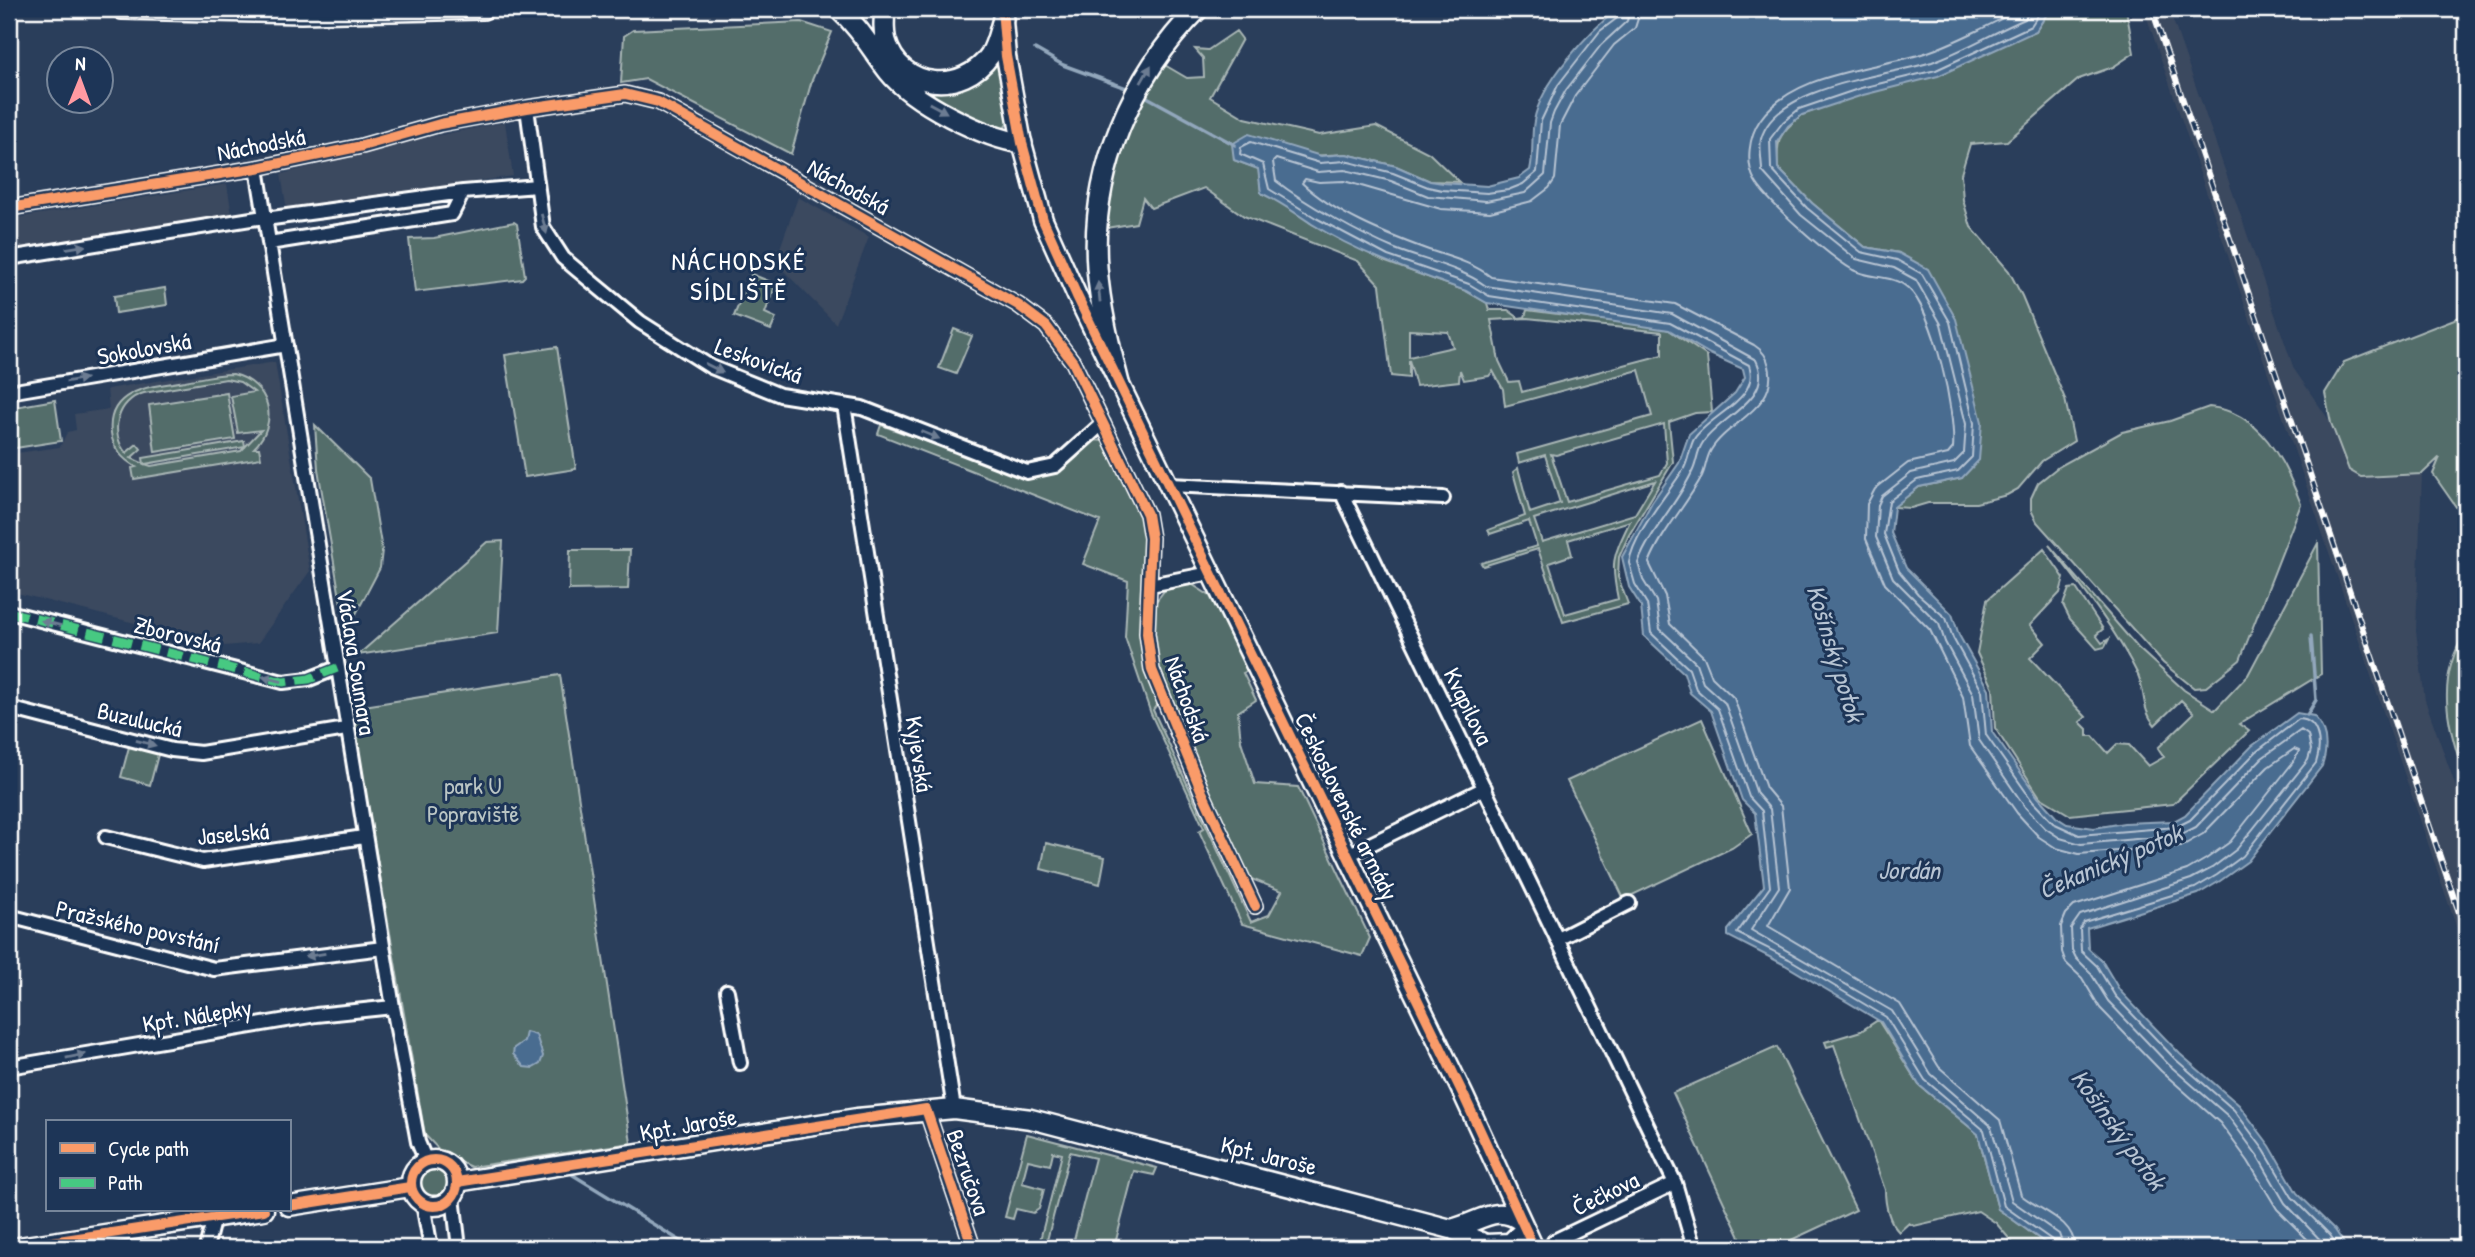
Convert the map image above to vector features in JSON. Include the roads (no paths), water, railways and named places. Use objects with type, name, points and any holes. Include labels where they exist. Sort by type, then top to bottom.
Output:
[{"type":"main road","points":[[122,9],[301,13],[483,9]]},
{"type":"main road","points":[[839,9],[862,31],[901,85],[944,112],[999,138],[1022,143]]},
{"type":"main road","points":[[885,9],[886,43],[898,64],[917,78],[940,83],[963,78],[983,64],[995,46],[1002,14]]},
{"type":"main road","points":[[1119,383],[1101,312],[1096,263],[1100,214],[1109,160],[1141,81],[1156,56],[1198,9]]},
{"type":"street","name":"Československé armády","points":[[1002,14],[1022,143],[1043,220],[1534,1248]]},
{"type":"street","name":"Náchodská","points":[[9,208],[257,168],[362,146],[440,124],[527,108],[625,94],[658,102],[1018,305],[1046,326],[1060,344],[1082,378],[1149,523],[1150,584],[1147,633],[1152,670],[1191,767],[1255,906]]},
{"type":"street","name":"Leskovická","points":[[527,108],[543,227],[550,241],[563,258],[640,322],[684,352],[741,381],[780,395],[862,408],[1027,472],[1055,466],[1103,423]]},
{"type":"street","name":"Václava Soumara","points":[[257,168],[364,837],[418,1142],[426,1161]]},
{"type":"street","points":[[9,258],[265,218],[463,192],[537,186]]},
{"type":"street","points":[[269,243],[452,214],[463,192]]},
{"type":"street","name":"Sokolovská","points":[[9,392],[286,345]]},
{"type":"street","name":"Kyjevská","points":[[844,405],[954,1109]]},
{"type":"street","points":[[1169,485],[1443,498]]},
{"type":"street","name":"Kvapilova","points":[[1341,492],[1675,1183],[1694,1248]]},
{"type":"street","points":[[1150,584],[1211,573]]},
{"type":"street","name":"Zborovská","points":[[9,612],[283,682],[309,679],[337,668]]},
{"type":"street","name":"Buzulucká","points":[[9,708],[173,750],[201,753],[346,729]]},
{"type":"street","points":[[1348,855],[1485,788]]},
{"type":"street","name":"Jaselská","points":[[106,837],[203,861],[364,837]]},
{"type":"street","points":[[1558,939],[1629,904]]},
{"type":"street","name":"Pražského povstání","points":[[9,916],[214,969],[383,948]]},
{"type":"street","points":[[727,991],[740,1063]]},
{"type":"street","name":"Kpt. Nálepky","points":[[9,1068],[361,1008],[393,1007]]},
{"type":"street","name":"Kpt. Jaroše","points":[[423,1204],[436,1207],[455,1190],[926,1109],[954,1109],[1031,1119],[1451,1229],[1490,1246],[1510,1243],[1524,1225]]},
{"type":"street","name":"Bezručova","points":[[926,1109],[973,1248]]},
{"type":"street","points":[[410,1187],[414,1171],[426,1161],[447,1164],[455,1190],[458,1248]]},
{"type":"street","points":[[1474,1223],[1492,1204],[1501,1176]]},
{"type":"street","name":"Čečkova","points":[[1554,1241],[1675,1183]]},
{"type":"street","points":[[410,1187],[423,1204],[431,1248]]},
{"type":"street","points":[[290,1206],[410,1187]]},
{"type":"street","points":[[1451,1229],[1504,1211],[1524,1225]]},
{"type":"street","points":[[12,1248],[250,1212]]},
{"type":"street","points":[[206,1248],[214,1217]]},
{"type":"water","name":"Jordán","points":[[1618,9],[2050,9],[2036,31],[1938,76],[1863,95],[1802,115],[1788,126],[1777,142],[1778,168],[1812,203],[1865,247],[1899,253],[1928,269],[1956,319],[1982,422],[1979,460],[1962,478],[1919,487],[1894,507],[1891,533],[1906,568],[1952,614],[1959,635],[1989,689],[1992,732],[2038,797],[2056,817],[2067,824],[2094,828],[2124,823],[2174,821],[2185,815],[2252,746],[2297,713],[2314,716],[2319,722],[2326,746],[2322,766],[2248,861],[2198,894],[2087,928],[2088,948],[2102,961],[2120,991],[2180,1054],[2239,1105],[2270,1146],[2297,1193],[2335,1230],[2347,1248],[2052,1248],[1998,1209],[1978,1134],[1919,1085],[1881,1022],[1785,965],[1728,936],[1728,930],[1764,886],[1755,813],[1742,800],[1711,711],[1690,693],[1684,673],[1644,636],[1641,606],[1629,587],[1622,557],[1652,502],[1679,463],[1689,434],[1735,393],[1745,377],[1743,369],[1710,354],[1669,330],[1487,303],[1466,291],[1387,262],[1330,235],[1261,193],[1258,169],[1234,160],[1232,144],[1249,134],[1321,156],[1346,154],[1396,166],[1430,181],[1487,186],[1519,178],[1530,170],[1534,121],[1546,91],[1580,44]]},
{"type":"water","points":[[526,1032],[536,1035],[543,1056],[540,1064],[533,1068],[524,1067],[513,1054],[514,1048],[524,1041]]},
{"type":"waterway","points":[[1035,49],[1063,65],[1129,89]]},
{"type":"waterway","points":[[1147,97],[1235,145]]},
{"type":"waterway","name":"Čekanický potok","points":[[2307,715],[2316,700],[2311,636]]},
{"type":"waterway","points":[[573,1175],[692,1248]]},
{"type":"railway","points":[[2152,9],[2466,933]]},
{"type":"district","name":"NÁCHODSKÉ SÍDLIŠTĚ","points":[[739,275]]},
{"type":"water label","name":"Košínský potok","points":[[1836,653]]},
{"type":"water label","name":"Košínský potok","points":[[2119,1129]]},
{"type":"park label","name":"park U Popraviště","points":[[473,799]]}]
